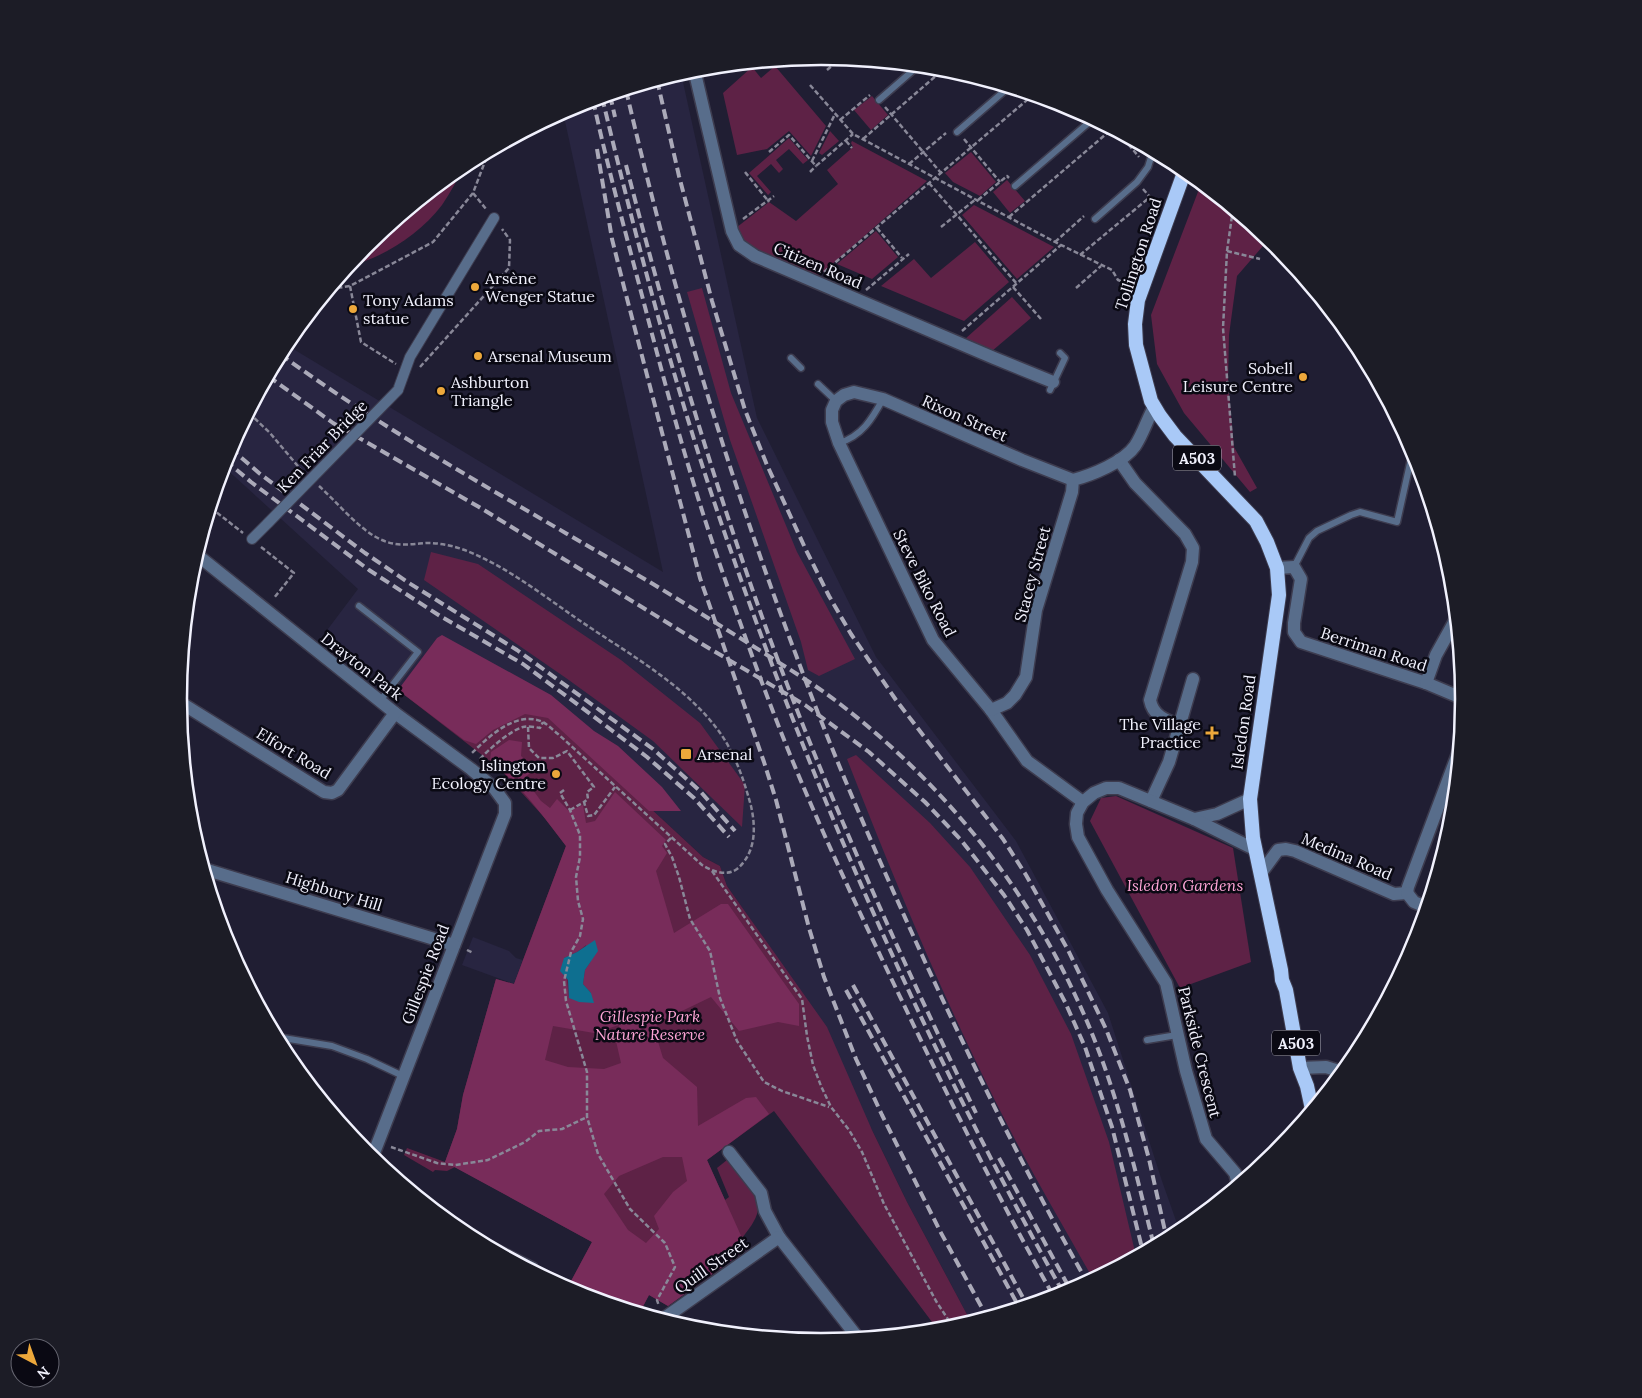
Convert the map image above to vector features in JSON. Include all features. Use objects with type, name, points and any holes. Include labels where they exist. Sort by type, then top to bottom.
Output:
[{"type":"highway","name":"Tollington Road","points":[[1144,379],[1136,345],[1135,324],[1138,300],[1182,178]]},
{"type":"highway","name":"Isledon Road","points":[[1144,379],[1154,407],[1175,436],[1256,521],[1277,568],[1279,595],[1250,799],[1251,826],[1300,1068],[1310,1102]]},
{"type":"street","name":"Citizen Road","points":[[696,77],[732,231],[739,245],[755,256],[951,340],[1052,386]]},
{"type":"street","points":[[404,369],[494,218]]},
{"type":"street","name":"Ken Friar Bridge","points":[[252,539],[398,390],[404,369]]},
{"type":"street","name":"Rixon Street","points":[[840,398],[854,392],[883,399],[1022,460],[1073,480]]},
{"type":"street","name":"Steve Biko Road","points":[[840,398],[832,410],[832,422],[839,443],[933,640],[991,710],[1027,761],[1083,802]]},
{"type":"street","points":[[1073,480],[1085,477],[1119,460],[1134,448],[1154,407]]},
{"type":"street","points":[[1119,460],[1134,483],[1185,534],[1194,548],[1192,562],[1150,700],[1155,714],[1179,725]]},
{"type":"street","name":"Stacey Street","points":[[991,710],[1007,703],[1015,695],[1026,677],[1036,610],[1072,492],[1073,480]]},
{"type":"street","name":"Drayton Park","points":[[203,560],[395,713],[467,766],[494,788],[506,803]]},
{"type":"street","points":[[1277,568],[1294,567]]},
{"type":"street","name":"Berriman Road","points":[[1294,567],[1301,580],[1294,632],[1301,642],[1426,683],[1455,695]]},
{"type":"street","points":[[1426,683],[1436,656],[1451,628]]},
{"type":"street","points":[[1151,801],[1168,762],[1193,679]]},
{"type":"street","name":"Elfort Road","points":[[187,707],[324,792],[332,793],[338,790],[395,713]]},
{"type":"street","points":[[1407,893],[1451,773]]},
{"type":"street","points":[[1083,802],[1094,793],[1106,788],[1119,788],[1194,819],[1256,850]]},
{"type":"street","points":[[1194,819],[1217,814],[1250,799]]},
{"type":"street","name":"Parkside Crescent","points":[[1083,802],[1076,818],[1078,836],[1106,890],[1166,983],[1177,1035],[1206,1139],[1235,1173],[1236,1178]]},
{"type":"street","name":"Gillespie Road","points":[[375,1149],[505,814],[506,803]]},
{"type":"street","name":"Medina Road","points":[[1261,873],[1278,850],[1286,849],[1295,851],[1394,894],[1407,893],[1414,902],[1420,905]]},
{"type":"street","name":"Highbury Hill","points":[[212,872],[454,945]]},
{"type":"street","points":[[1300,1068],[1326,1067],[1335,1070]]},
{"type":"street","points":[[729,1152],[761,1193],[765,1212],[779,1237],[853,1332]]},
{"type":"street","name":"Quill Street","points":[[670,1314],[779,1237]]},
{"type":"lane","points":[[879,100],[912,71]]},
{"type":"lane","points":[[957,132],[1003,92]]},
{"type":"lane","points":[[1016,186],[1087,124]]},
{"type":"lane","points":[[1095,219],[1137,182],[1148,167],[1151,158]]},
{"type":"lane","points":[[1052,386],[1065,358],[1060,353]]},
{"type":"lane","points":[[791,358],[801,368]]},
{"type":"lane","points":[[818,384],[840,398]]},
{"type":"lane","points":[[839,443],[856,435],[866,426],[883,399]]},
{"type":"lane","points":[[1294,567],[1309,538],[1317,532],[1352,515],[1360,512],[1397,522],[1410,464]]},
{"type":"lane","points":[[359,606],[418,652],[380,701]]},
{"type":"lane","points":[[1147,1040],[1177,1035]]},
{"type":"lane","points":[[286,1039],[332,1046],[367,1059],[403,1076]]},
{"type":"path","points":[[827,70],[833,65]]},
{"type":"path","points":[[863,139],[936,76]]},
{"type":"path","points":[[810,85],[853,134],[1009,218],[1112,270],[1118,280],[1129,284]]},
{"type":"path","points":[[840,120],[872,92],[941,173]]},
{"type":"path","points":[[813,281],[1027,100]]},
{"type":"path","points":[[812,161],[835,114]]},
{"type":"path","points":[[909,164],[953,127],[1000,182]]},
{"type":"path","points":[[1009,218],[1107,133]]},
{"type":"path","points":[[810,172],[853,134]]},
{"type":"path","points":[[769,152],[789,135],[816,166]]},
{"type":"path","points":[[846,141],[852,148]]},
{"type":"path","points":[[1130,145],[1148,167]]},
{"type":"path","points":[[339,288],[350,286],[433,242],[473,193],[485,162]]},
{"type":"path","points":[[745,172],[769,201]]},
{"type":"path","points":[[1137,182],[1150,197],[1160,201]]},
{"type":"path","points":[[929,183],[1017,284]]},
{"type":"path","points":[[741,221],[774,196]]},
{"type":"path","points":[[1080,255],[1150,197]]},
{"type":"path","points":[[941,228],[976,199]]},
{"type":"path","points":[[1055,242],[1089,212],[1095,219]]},
{"type":"path","points":[[1232,216],[1227,251],[1223,328],[1236,498]]},
{"type":"path","points":[[877,228],[903,258]]},
{"type":"path","points":[[350,286],[361,342],[414,374],[509,268],[510,240]]},
{"type":"path","points":[[951,340],[1061,245]]},
{"type":"path","points":[[1227,251],[1260,259]]},
{"type":"path","points":[[857,300],[909,254]]},
{"type":"path","points":[[1076,288],[1102,266]]},
{"type":"path","points":[[1013,287],[1041,319]]},
{"type":"path","points":[[253,417],[270,433],[304,473]]},
{"type":"path","points":[[315,482],[360,524],[382,540],[394,544],[446,545],[461,548],[524,583],[649,667],[674,686],[702,711],[728,745],[744,781],[755,827],[753,841],[748,856],[734,871],[724,873],[711,870],[702,865],[543,722],[524,719],[511,723],[482,743],[467,766]]},
{"type":"path","points":[[216,512],[294,573],[265,610]]},
{"type":"path","points":[[467,766],[505,738],[524,727],[540,728],[543,722]]},
{"type":"path","points":[[528,727],[529,748],[539,758],[553,758],[567,751],[594,786],[587,792],[588,799],[570,810]]},
{"type":"path","points":[[584,802],[588,816],[594,816],[615,787]]},
{"type":"path","points":[[564,790],[560,793],[570,810],[580,835],[580,857],[576,877],[578,901],[583,919],[580,936],[571,952],[564,981],[566,1001],[587,1072],[588,1116],[598,1154],[630,1209],[664,1243],[675,1267],[657,1300],[661,1312]]},
{"type":"path","points":[[671,838],[665,844],[679,877],[690,919],[710,951],[720,998],[737,1041],[764,1082],[782,1091],[831,1107]]},
{"type":"path","points":[[711,870],[802,1000],[813,1064],[831,1107],[849,1130],[862,1152],[884,1204],[949,1320]]},
{"type":"path","points":[[377,1143],[437,1163],[455,1165],[488,1160],[526,1142],[539,1131],[562,1129],[588,1116]]},
{"type":"shaded area","points":[[683,81],[757,418],[876,657],[1016,841],[1108,1013],[1177,1223],[1138,1248],[1064,1285],[1025,1299],[967,1315],[907,1202],[872,1130],[760,933],[727,886],[720,866],[703,857],[620,780],[437,638],[398,690],[325,633],[358,589],[229,472],[252,419],[293,349],[663,572],[565,119],[617,99]]},
{"type":"shaded area","points":[[473,937],[509,951],[516,958],[523,960],[514,984],[462,965]]},
{"type":"green space","points":[[775,66],[826,126],[811,156],[789,131],[767,149],[737,155],[723,93],[750,69],[753,69],[761,78]]},
{"type":"green space","points":[[872,96],[888,115],[871,130],[854,110]]},
{"type":"green space","points":[[830,131],[839,141],[822,155],[819,153]]},
{"type":"green space","points":[[789,138],[808,160],[803,164],[789,149],[776,160],[783,169],[779,173],[771,164],[757,176],[771,192],[768,195],[749,173]]},
{"type":"green space","points":[[852,141],[927,181],[813,281],[755,256],[732,231],[769,202],[796,221],[838,184],[827,170],[853,147]]},
{"type":"green space","points":[[971,152],[996,182],[980,196],[953,182],[945,173]]},
{"type":"green space","points":[[1007,180],[1025,201],[1010,213],[993,192]]},
{"type":"green space","points":[[456,181],[442,205],[423,226],[388,251],[363,262],[403,222]]},
{"type":"green space","points":[[1199,190],[1239,222],[1263,246],[1237,276],[1229,335],[1228,384],[1234,447],[1257,488],[1250,492],[1184,413],[1157,364],[1151,315]]},
{"type":"green space","points":[[974,205],[1054,247],[1017,279],[962,215]]},
{"type":"green space","points":[[876,231],[898,257],[872,279],[837,264]]},
{"type":"green space","points":[[975,242],[1009,282],[964,321],[881,286],[914,259],[931,278]]},
{"type":"green space","points":[[702,288],[731,393],[797,552],[855,659],[819,676],[808,670],[801,642],[730,440],[687,292]]},
{"type":"green space","points":[[1012,297],[1031,318],[992,351],[965,339]]},
{"type":"green space","points":[[431,552],[478,564],[621,660],[700,723],[745,785],[742,827],[653,741],[566,678],[424,580]]},
{"type":"green space","points":[[442,635],[551,695],[594,731],[618,746],[662,787],[681,811],[649,811],[548,718],[525,714],[493,730],[476,744],[464,740],[398,690],[437,638]]},
{"type":"green space","name":"Gillespie Park Nature Reserve","points":[[398,690],[558,710],[620,780],[703,857],[720,866],[727,886],[827,1027],[872,1130],[907,1202],[967,1315],[933,1323],[774,1111],[707,1160],[725,1200],[729,1197],[717,1168],[727,1160],[756,1198],[758,1210],[756,1218],[742,1238],[747,1249],[668,1306],[649,1295],[643,1307],[571,1282],[592,1242],[455,1167],[447,1171],[435,1170],[433,1172],[404,1155],[407,1148],[445,1162],[457,1129],[463,1095],[496,979],[514,984],[566,846],[543,816],[500,769]]},
{"type":"green space","name":"Gillespie Park Nature Reserve","points":[[509,740],[522,742],[521,756],[535,769],[524,778],[541,801],[550,808],[557,799],[569,811],[583,805],[586,823],[595,821],[615,792],[666,840],[662,846],[667,853],[656,871],[674,933],[721,904],[728,904],[799,1004],[799,1026],[778,1022],[739,1031],[711,997],[657,1023],[656,1035],[663,1058],[697,1087],[698,1126],[746,1098],[756,1097],[769,1114],[707,1160],[747,1249],[668,1306],[649,1295],[643,1307],[571,1282],[592,1242],[445,1162],[457,1129],[463,1095],[496,979],[514,984],[566,846],[521,790],[490,761],[491,752]],"holes":[[[586,945],[591,961],[585,970],[583,984],[591,993],[569,998],[564,958]],[[619,1025],[616,1041],[621,1063],[604,1069],[568,1067],[545,1060],[553,1026],[594,1033]],[[663,1157],[682,1157],[687,1181],[673,1192],[654,1216],[659,1229],[646,1243],[628,1230],[604,1194],[619,1176]]]},
{"type":"green space","points":[[856,755],[930,823],[970,867],[1030,955],[1071,1034],[1109,1142],[1135,1250],[1090,1273],[1010,1130],[965,1039],[884,853],[847,759]]},
{"type":"green space","name":"Isledon Gardens","points":[[1116,796],[1233,848],[1251,962],[1180,988],[1090,821],[1101,798]]},
{"type":"water","points":[[595,940],[598,951],[585,970],[583,984],[591,993],[594,1003],[579,1002],[569,998],[568,980],[560,971],[564,958]]},
{"type":"railway","points":[[659,87],[679,176],[712,301],[745,410],[767,465],[806,550],[851,634],[896,700],[1003,839],[1026,875],[1068,950],[1106,1029],[1130,1090],[1149,1159],[1165,1231]]},
{"type":"railway","points":[[627,96],[662,235],[725,451],[748,522],[812,699],[870,839],[936,985],[1020,1157],[1084,1276]]},
{"type":"railway","points":[[611,101],[615,117]]},
{"type":"railway","points":[[604,104],[661,329],[695,444],[767,652],[842,840],[882,933],[969,1116],[1060,1286]]},
{"type":"railway","points":[[595,107],[662,371],[689,467],[708,530],[773,712],[819,823],[860,914],[976,1152],[1050,1290]]},
{"type":"railway","points":[[597,149],[612,239],[700,578],[776,800],[809,928],[824,977],[856,1059],[882,1115],[940,1231],[984,1311]]},
{"type":"railway","points":[[626,165],[659,287],[712,468],[773,647],[819,766],[869,883],[976,1113]]},
{"type":"railway","points":[[287,359],[370,416],[653,584],[822,690],[877,734],[912,766],[976,836],[1031,914],[1055,955],[1089,1027],[1112,1089],[1152,1239]]},
{"type":"railway","points":[[273,380],[333,423],[479,507],[805,705],[869,752],[925,802],[961,840],[1004,895],[1027,930],[1065,1002],[1085,1047],[1112,1127],[1141,1246]]},
{"type":"railway","points":[[236,453],[259,473],[365,553],[409,583],[517,650],[653,749],[700,791],[735,831]]},
{"type":"railway","points":[[232,466],[369,570],[440,616],[523,664],[581,707],[647,757],[694,798],[729,837]]},
{"type":"railway","points":[[853,985],[1024,1299]]},
{"type":"railway","points":[[846,990],[1016,1302]]},
{"type":"railway","points":[[999,1158],[1067,1284]]},
{"type":"place","name":"Arsène Wenger Statue","points":[[475,287]]},
{"type":"place","name":"Tony Adams statue","points":[[353,309]]},
{"type":"place","name":"Arsenal Museum","points":[[478,356]]},
{"type":"place","name":"Sobell Leisure Centre","points":[[1303,377]]},
{"type":"place","name":"Ashburton Triangle","points":[[441,391]]},
{"type":"place","name":"The Village Practice","points":[[1212,733]]},
{"type":"place","name":"Arsenal","points":[[686,754]]},
{"type":"place","name":"Islington Ecology Centre","points":[[556,774]]}]
